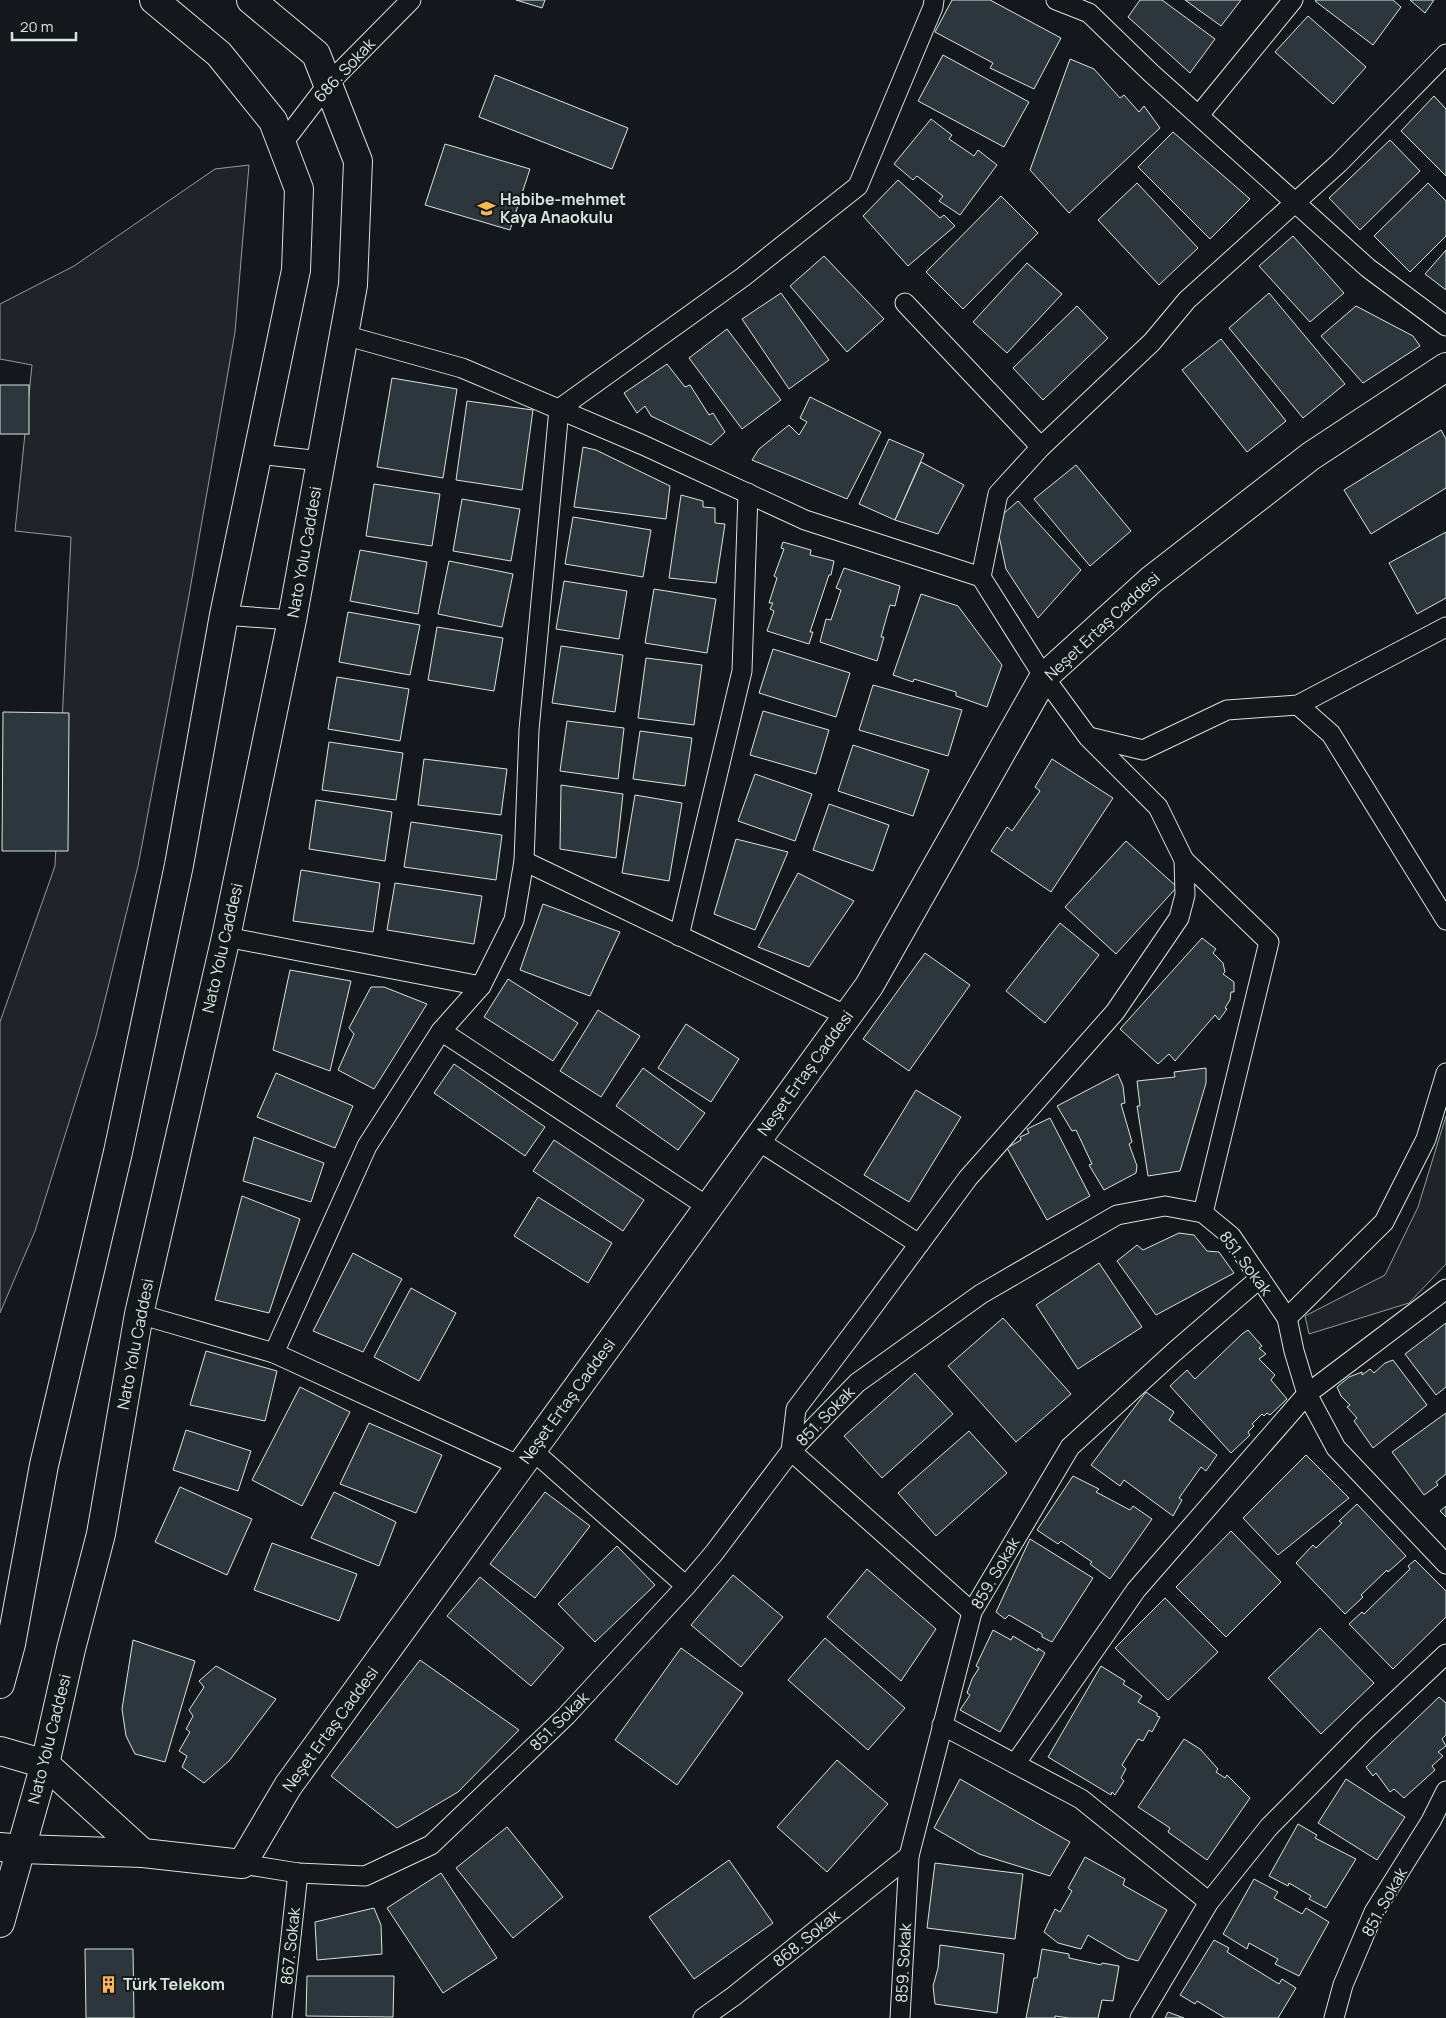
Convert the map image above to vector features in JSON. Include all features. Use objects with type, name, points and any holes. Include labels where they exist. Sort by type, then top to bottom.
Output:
[{"type":"main road","name":"Nato Yolu Caddesi","points":[[0,1923],[10,1848],[45,1764],[71,1649],[101,1534],[139,1314],[190,1085],[226,937],[292,620],[353,285],[358,161],[316,54],[251,0]]},
{"type":"main road","points":[[0,1684],[11,1644],[44,1465],[118,1152],[179,865],[224,615],[296,270],[299,188],[273,121],[219,54],[151,1]]},
{"type":"main road","name":"Neşet Ertaş Caddesi","points":[[242,1864],[288,1786],[869,986],[1044,676],[1151,580],[1311,456],[1446,368]]},
{"type":"main road","points":[[0,1752],[45,1764],[143,1853]]},
{"type":"main road","name":"851. Sokak","points":[[10,1848],[143,1853],[242,1864]]},
{"type":"street","name":"686. Sokak","points":[[282,144],[328,84],[411,0]]},
{"type":"street","points":[[274,1352],[367,1146],[441,1032],[480,986],[514,920],[524,861],[529,730],[558,409],[743,277],[858,186],[933,7],[934,0]]},
{"type":"street","points":[[1056,0],[1089,13],[1151,73],[1368,268],[1446,326]]},
{"type":"street","points":[[1199,115],[1293,0]]},
{"type":"street","points":[[981,577],[998,494],[1041,447],[1152,342],[1187,300],[1339,163],[1446,54]]},
{"type":"street","points":[[905,303],[1041,447]]},
{"type":"street","points":[[344,336],[462,368],[643,445],[805,520],[981,577],[1044,676],[1088,737],[1158,807],[1184,860],[1269,942],[1203,1213]]},
{"type":"street","points":[[258,454],[321,461]]},
{"type":"street","points":[[679,936],[742,671],[748,493]]},
{"type":"street","points":[[224,615],[292,620]]},
{"type":"street","points":[[1088,737],[1143,750],[1227,710],[1298,705],[1446,626]]},
{"type":"street","points":[[1298,705],[1331,734],[1446,920]]},
{"type":"street","points":[[972,1612],[791,1451],[796,1408],[968,1178],[1115,1012],[1179,918],[1185,895],[1184,860]]},
{"type":"street","points":[[524,861],[847,1016]]},
{"type":"street","points":[[226,937],[480,986]]},
{"type":"street","points":[[441,1032],[708,1207]]},
{"type":"street","points":[[1287,1318],[1384,1222],[1426,1138],[1446,1073]]},
{"type":"street","points":[[757,1140],[919,1244]]},
{"type":"street","name":"851. Sokak","points":[[242,1864],[298,1873],[365,1876],[430,1845],[566,1716],[686,1586],[791,1451],[857,1383],[980,1294],[1117,1215],[1165,1206],[1203,1213],[1230,1236],[1287,1318],[1294,1351],[1307,1394],[1336,1448],[1446,1564]]},
{"type":"street","name":"859. Sokak","points":[[900,2018],[908,1856],[972,1612],[1070,1447],[1174,1352],[1260,1278]]},
{"type":"street","points":[[1015,1764],[1136,1590],[1307,1394],[1446,1289]]},
{"type":"street","points":[[139,1314],[274,1352],[526,1458],[686,1586]]},
{"type":"street","points":[[1140,2018],[1209,1902],[1269,1827],[1365,1730],[1446,1654]]},
{"type":"street","points":[[942,1725],[1081,1799],[1209,1902]]},
{"type":"street","name":"851. Sokak","points":[[1334,2018],[1343,1985],[1374,1912],[1431,1821],[1446,1791]]},
{"type":"street","name":"868. Sokak","points":[[703,2018],[734,1996],[908,1856]]},
{"type":"street","name":"867. Sokak","points":[[282,2018],[298,1873]]},
{"type":"shaded area","points":[[249,165],[235,332],[188,601],[138,866],[96,1036],[35,1231],[0,1313],[0,1022],[55,866],[71,537],[15,531],[32,365],[0,359],[0,304],[74,266],[215,169]]},
{"type":"shaded area","points":[[1446,1116],[1446,1264],[1409,1303],[1309,1334],[1305,1316],[1385,1275],[1418,1207]]},
{"type":"building","points":[[516,0],[545,0],[542,8]]},
{"type":"building","points":[[952,0],[990,0],[1061,38],[1034,89],[990,68],[993,63],[935,32]]},
{"type":"building","points":[[1140,0],[1162,0],[1215,39],[1190,73],[1128,17]]},
{"type":"building","points":[[1185,0],[1241,0],[1221,26]]},
{"type":"building","points":[[1316,0],[1393,0],[1401,7],[1373,45]]},
{"type":"building","points":[[1410,0],[1434,0],[1425,13]]},
{"type":"building","points":[[1308,16],[1366,67],[1333,104],[1275,52]]},
{"type":"building","points":[[943,55],[1029,102],[1004,147],[918,101]]},
{"type":"building","points":[[1070,59],[1094,69],[1120,98],[1124,95],[1139,112],[1144,106],[1160,128],[1069,213],[1030,170]]},
{"type":"building","points":[[495,75],[628,128],[612,169],[479,117]]},
{"type":"building","points":[[1434,96],[1446,109],[1446,176],[1401,131]]},
{"type":"building","points":[[931,119],[952,135],[949,139],[974,156],[978,150],[997,165],[960,215],[939,201],[943,196],[917,176],[913,180],[894,164]]},
{"type":"building","points":[[1173,132],[1250,199],[1210,239],[1138,167]]},
{"type":"building","points":[[1390,140],[1420,171],[1360,230],[1329,198]]},
{"type":"building","points":[[445,144],[530,169],[510,230],[425,205]]},
{"type":"building","points":[[898,180],[940,218],[944,215],[955,226],[908,266],[863,216]]},
{"type":"building","points":[[1137,183],[1198,248],[1159,285],[1098,220]]},
{"type":"building","points":[[1428,183],[1446,201],[1446,236],[1410,272],[1374,236]]},
{"type":"building","points":[[1001,196],[1038,233],[963,309],[926,272]]},
{"type":"building","points":[[1293,236],[1344,293],[1310,322],[1259,266]]},
{"type":"building","points":[[1446,250],[1446,290],[1425,274]]},
{"type":"building","points":[[824,256],[884,319],[847,352],[790,286]]},
{"type":"building","points":[[1027,263],[1062,294],[1007,353],[973,322]]},
{"type":"building","points":[[781,293],[829,360],[789,389],[742,319]]},
{"type":"building","points":[[1269,293],[1345,384],[1303,418],[1229,328]]},
{"type":"building","points":[[1077,306],[1108,338],[1043,400],[1013,368]]},
{"type":"building","points":[[1356,306],[1413,336],[1420,346],[1363,383],[1321,336]]},
{"type":"building","points":[[727,329],[781,400],[742,429],[689,358]]},
{"type":"building","points":[[1221,339],[1286,421],[1247,452],[1182,370]]},
{"type":"building","points":[[667,364],[685,387],[690,385],[709,415],[713,413],[725,432],[711,445],[651,416],[645,406],[637,413],[624,393]]},
{"type":"building","points":[[392,378],[457,389],[443,478],[377,467]]},
{"type":"building","points":[[0,385],[29,385],[29,434],[0,434]]},
{"type":"building","points":[[810,397],[881,432],[847,499],[752,460],[759,449],[789,425],[799,435],[807,422],[800,418]]},
{"type":"building","points":[[467,401],[533,410],[522,490],[456,480]]},
{"type":"building","points":[[1441,430],[1446,439],[1446,488],[1371,534],[1344,490]]},
{"type":"building","points":[[889,439],[924,454],[895,520],[859,504]]},
{"type":"building","points":[[583,447],[596,450],[670,486],[666,519],[574,507]]},
{"type":"building","points":[[921,462],[964,485],[938,534],[895,520]]},
{"type":"building","points":[[1076,465],[1131,531],[1090,566],[1034,499]]},
{"type":"building","points":[[374,484],[440,494],[432,546],[366,536]]},
{"type":"building","points":[[681,495],[703,501],[703,507],[715,508],[715,523],[725,524],[716,583],[669,578]]},
{"type":"building","points":[[462,499],[520,509],[511,561],[453,551]]},
{"type":"building","points":[[1018,501],[1081,570],[1038,618],[1006,569],[999,536],[1003,514]]},
{"type":"building","points":[[573,517],[651,530],[643,577],[565,564]]},
{"type":"building","points":[[1446,532],[1446,598],[1417,614],[1389,563]]},
{"type":"building","points":[[783,542],[811,550],[810,555],[834,561],[831,575],[829,575],[810,632],[813,632],[809,644],[767,631],[774,611],[770,609],[773,603],[769,603],[777,578],[774,576],[784,549],[781,548]]},
{"type":"building","points":[[360,550],[427,562],[418,614],[350,601]]},
{"type":"building","points":[[449,561],[513,574],[502,627],[438,614]]},
{"type":"building","points":[[844,568],[900,586],[895,606],[890,605],[881,637],[884,637],[877,661],[820,642],[826,619],[831,620],[841,590],[836,588]]},
{"type":"building","points":[[564,581],[627,591],[619,639],[556,629]]},
{"type":"building","points":[[654,589],[716,599],[707,653],[645,643]]},
{"type":"building","points":[[921,594],[958,606],[1002,665],[987,707],[956,696],[956,692],[914,679],[913,682],[893,675]]},
{"type":"building","points":[[348,612],[420,625],[410,675],[339,662]]},
{"type":"building","points":[[437,627],[503,638],[494,691],[428,680]]},
{"type":"building","points":[[561,646],[623,655],[615,712],[552,703]]},
{"type":"building","points":[[773,649],[850,673],[836,717],[759,693]]},
{"type":"building","points":[[646,658],[702,665],[694,725],[638,718]]},
{"type":"building","points":[[337,677],[409,689],[400,741],[328,729]]},
{"type":"building","points":[[873,685],[962,710],[948,756],[859,730]]},
{"type":"building","points":[[763,711],[829,730],[816,774],[750,755]]},
{"type":"building","points":[[3,712],[69,713],[68,851],[2,851]]},
{"type":"building","points":[[567,721],[624,728],[618,779],[560,771]]},
{"type":"building","points":[[640,731],[692,738],[685,786],[633,779]]},
{"type":"building","points":[[329,742],[403,753],[396,800],[322,790]]},
{"type":"building","points":[[853,745],[929,770],[913,816],[838,791]]},
{"type":"building","points":[[424,759],[507,769],[501,815],[418,805]]},
{"type":"building","points":[[1052,759],[1113,798],[1051,892],[991,851],[1007,827],[1012,831],[1040,791],[1035,787]]},
{"type":"building","points":[[755,774],[812,794],[795,841],[738,821]]},
{"type":"building","points":[[561,785],[623,794],[616,858],[560,849]]},
{"type":"building","points":[[635,795],[682,803],[669,881],[622,873]]},
{"type":"building","points":[[316,800],[392,812],[385,861],[309,849]]},
{"type":"building","points":[[829,804],[889,825],[873,871],[813,850]]},
{"type":"building","points":[[411,822],[502,835],[496,880],[404,867]]},
{"type":"building","points":[[736,839],[788,852],[755,930],[714,914]]},
{"type":"building","points":[[1126,841],[1177,887],[1116,954],[1065,907]]},
{"type":"building","points":[[301,870],[380,883],[373,932],[293,921]]},
{"type":"building","points":[[798,873],[854,901],[809,967],[758,947]]},
{"type":"building","points":[[395,883],[482,896],[474,944],[387,930]]},
{"type":"building","points":[[543,904],[620,932],[590,996],[520,970]]},
{"type":"building","points":[[1060,923],[1099,955],[1045,1023],[1006,991]]},
{"type":"building","points":[[1202,938],[1216,949],[1213,953],[1223,963],[1225,972],[1223,974],[1234,982],[1234,992],[1231,992],[1230,1000],[1225,1008],[1227,1009],[1219,1020],[1215,1015],[1175,1061],[1169,1054],[1158,1064],[1120,1029]]},
{"type":"building","points":[[925,953],[970,985],[909,1071],[863,1039]]},
{"type":"building","points":[[290,970],[351,981],[330,1071],[273,1050]]},
{"type":"building","points":[[508,979],[578,1023],[553,1061],[484,1017]]},
{"type":"building","points":[[371,987],[384,987],[427,1004],[374,1089],[338,1070],[354,1034],[349,1028]]},
{"type":"building","points":[[598,1010],[640,1036],[601,1097],[560,1071]]},
{"type":"building","points":[[686,1024],[739,1059],[711,1102],[658,1068]]},
{"type":"building","points":[[454,1064],[545,1127],[525,1156],[434,1093]]},
{"type":"building","points":[[643,1068],[705,1113],[678,1150],[616,1106]]},
{"type":"building","points":[[1206,1068],[1206,1083],[1180,1171],[1148,1176],[1137,1106],[1140,1106],[1137,1081],[1175,1077],[1174,1072]]},
{"type":"building","points":[[276,1073],[353,1106],[335,1148],[257,1117]]},
{"type":"building","points":[[1118,1074],[1123,1086],[1125,1103],[1121,1104],[1132,1142],[1129,1144],[1137,1166],[1136,1173],[1104,1190],[1089,1165],[1092,1164],[1076,1130],[1072,1131],[1057,1106]]},
{"type":"building","points":[[916,1090],[961,1117],[909,1202],[864,1175]]},
{"type":"building","points":[[1050,1118],[1090,1196],[1047,1220],[1007,1148],[1021,1140],[1020,1137],[1029,1133],[1027,1129]]},
{"type":"building","points":[[254,1137],[324,1163],[311,1202],[243,1181]]},
{"type":"building","points":[[554,1140],[644,1200],[623,1231],[533,1171]]},
{"type":"building","points":[[242,1196],[300,1219],[269,1313],[215,1300]]},
{"type":"building","points":[[538,1197],[612,1243],[588,1283],[514,1236]]},
{"type":"building","points":[[1179,1233],[1194,1235],[1207,1251],[1219,1252],[1234,1273],[1156,1315],[1117,1261],[1137,1245],[1143,1250]]},
{"type":"building","points":[[353,1253],[402,1279],[363,1352],[313,1331]]},
{"type":"building","points":[[1099,1263],[1142,1327],[1078,1369],[1036,1305]]},
{"type":"building","points":[[411,1288],[456,1313],[419,1381],[374,1357]]},
{"type":"building","points":[[1003,1318],[1071,1394],[1016,1442],[948,1366]]},
{"type":"building","points":[[1446,1323],[1446,1387],[1436,1395],[1405,1354]]},
{"type":"building","points":[[1248,1330],[1262,1346],[1259,1348],[1266,1354],[1259,1359],[1275,1375],[1271,1380],[1287,1399],[1270,1415],[1267,1413],[1264,1416],[1262,1414],[1252,1424],[1254,1426],[1248,1432],[1250,1435],[1231,1453],[1170,1386],[1187,1370],[1195,1379]]},
{"type":"building","points":[[206,1351],[277,1371],[265,1421],[190,1405]]},
{"type":"building","points":[[1393,1360],[1427,1405],[1373,1448],[1354,1421],[1357,1418],[1347,1407],[1350,1405],[1341,1396],[1337,1387],[1349,1377],[1362,1372],[1362,1375],[1370,1369],[1374,1373],[1385,1363]]},
{"type":"building","points":[[915,1373],[953,1414],[882,1478],[844,1436]]},
{"type":"building","points":[[300,1387],[350,1412],[302,1506],[252,1480]]},
{"type":"building","points":[[1146,1392],[1174,1412],[1169,1420],[1217,1455],[1206,1471],[1201,1467],[1179,1498],[1182,1500],[1173,1516],[1124,1480],[1120,1486],[1091,1465]]},
{"type":"building","points":[[1446,1413],[1446,1474],[1436,1482],[1438,1485],[1424,1495],[1392,1452]]},
{"type":"building","points":[[369,1423],[442,1455],[416,1513],[340,1484]]},
{"type":"building","points":[[186,1430],[251,1451],[238,1491],[173,1470]]},
{"type":"building","points":[[969,1431],[1007,1473],[936,1536],[898,1493]]},
{"type":"building","points":[[1306,1455],[1349,1498],[1278,1555],[1243,1518]]},
{"type":"building","points":[[1073,1476],[1099,1489],[1096,1492],[1130,1510],[1133,1506],[1152,1519],[1110,1579],[1090,1564],[1092,1562],[1061,1541],[1058,1544],[1037,1530]]},
{"type":"building","points":[[180,1487],[252,1519],[227,1575],[155,1542]]},
{"type":"building","points":[[334,1492],[396,1522],[379,1566],[311,1538]]},
{"type":"building","points":[[545,1492],[590,1526],[535,1598],[490,1564]]},
{"type":"building","points":[[1357,1504],[1406,1556],[1388,1572],[1387,1570],[1361,1595],[1363,1597],[1345,1614],[1296,1563],[1313,1545],[1316,1548],[1342,1523],[1339,1521]]},
{"type":"building","points":[[1446,1506],[1446,1517],[1440,1511]]},
{"type":"building","points":[[1231,1531],[1281,1582],[1226,1637],[1176,1587]]},
{"type":"building","points":[[1030,1539],[1093,1578],[1052,1642],[1009,1615],[1005,1619],[996,1612]]},
{"type":"building","points":[[272,1543],[357,1574],[339,1621],[254,1590]]},
{"type":"building","points":[[617,1546],[655,1585],[595,1642],[558,1604]]},
{"type":"building","points":[[1415,1560],[1446,1591],[1446,1617],[1393,1669],[1349,1624],[1362,1612],[1364,1614],[1410,1569],[1408,1566]]},
{"type":"building","points":[[867,1569],[936,1629],[901,1681],[827,1617]]},
{"type":"building","points":[[733,1575],[783,1617],[741,1667],[691,1625]]},
{"type":"building","points":[[480,1577],[564,1648],[531,1686],[447,1616]]},
{"type":"building","points":[[1165,1598],[1218,1652],[1168,1700],[1115,1648]]},
{"type":"building","points":[[1320,1628],[1374,1683],[1321,1734],[1268,1678]]},
{"type":"building","points":[[993,1630],[1011,1640],[1013,1636],[1038,1651],[1038,1648],[1045,1653],[1000,1732],[960,1710],[970,1695],[967,1693],[972,1679],[979,1668],[976,1666]]},
{"type":"building","points":[[825,1638],[905,1708],[868,1750],[788,1680]]},
{"type":"building","points":[[133,1640],[195,1661],[165,1762],[135,1754],[126,1736],[122,1709]]},
{"type":"building","points":[[681,1648],[743,1693],[677,1785],[615,1740]]},
{"type":"building","points":[[420,1660],[519,1730],[458,1792],[397,1828],[331,1776]]},
{"type":"building","points":[[216,1666],[276,1699],[229,1761],[204,1783],[182,1767],[187,1756],[179,1751],[190,1732],[186,1729],[193,1716],[189,1710],[204,1687],[199,1681]]},
{"type":"building","points":[[1101,1666],[1125,1681],[1123,1684],[1142,1696],[1138,1702],[1157,1713],[1157,1716],[1160,1717],[1152,1732],[1149,1730],[1143,1741],[1138,1739],[1122,1765],[1126,1769],[1121,1778],[1124,1781],[1115,1795],[1112,1792],[1111,1795],[1048,1757]]},
{"type":"building","points":[[1439,1697],[1446,1703],[1446,1735],[1442,1739],[1446,1746],[1438,1752],[1443,1756],[1432,1766],[1435,1770],[1404,1798],[1394,1789],[1390,1792],[1376,1773],[1373,1776],[1366,1767]]},
{"type":"building","points":[[1184,1739],[1200,1749],[1218,1769],[1216,1772],[1225,1778],[1227,1775],[1250,1798],[1207,1860],[1168,1832],[1170,1828],[1138,1807]]},
{"type":"building","points":[[837,1760],[888,1804],[827,1872],[777,1827]]},
{"type":"building","points":[[960,1779],[1070,1842],[1050,1876],[979,1854],[934,1828]]},
{"type":"building","points":[[1346,1779],[1405,1817],[1377,1860],[1318,1823]]},
{"type":"building","points":[[1298,1824],[1317,1835],[1315,1838],[1356,1859],[1326,1908],[1309,1899],[1311,1896],[1289,1883],[1288,1886],[1269,1876]]},
{"type":"building","points":[[507,1827],[563,1897],[513,1938],[456,1868]]},
{"type":"building","points":[[1085,1857],[1125,1879],[1123,1885],[1167,1910],[1138,1961],[1127,1958],[1088,1935],[1081,1949],[1058,1943],[1044,1932],[1055,1909],[1060,1912],[1072,1891],[1068,1888]]},
{"type":"building","points":[[729,1860],[773,1923],[694,1979],[649,1917]]},
{"type":"building","points":[[935,1863],[1023,1874],[1015,1939],[927,1928]]},
{"type":"building","points":[[441,1873],[497,1958],[443,1993],[387,1908]]},
{"type":"building","points":[[1254,1879],[1278,1892],[1274,1898],[1302,1914],[1306,1908],[1329,1922],[1299,1976],[1275,1964],[1278,1959],[1249,1943],[1247,1949],[1223,1934]]},
{"type":"building","points":[[374,1908],[381,1925],[382,1954],[317,1960],[315,1922]]},
{"type":"building","points":[[1214,1940],[1229,1948],[1227,1952],[1279,1984],[1282,1979],[1296,1988],[1278,2018],[1225,2018],[1197,2001],[1195,2004],[1180,1995]]},
{"type":"building","points":[[940,1945],[1004,1954],[997,2013],[935,2004],[933,1986],[938,1968]]},
{"type":"building","name":"Türk Telekom","points":[[85,1949],[133,1949],[134,2018],[86,2018]]},
{"type":"building","points":[[1042,1949],[1069,1954],[1069,1958],[1101,1965],[1102,1963],[1119,1966],[1113,2001],[1102,2000],[1098,2018],[1055,2016],[1055,2018],[1026,2018],[1034,1978],[1037,1978]]},
{"type":"building","points":[[307,1976],[394,1976],[393,2017],[306,2016]]},
{"type":"building","points":[[1168,2012],[1184,2018],[1165,2018]]},
{"type":"place","name":"Habibe-mehmet Kaya Anaokulu","points":[[486,208]]},
{"type":"place","name":"Türk Telekom","points":[[109,1984]]}]
